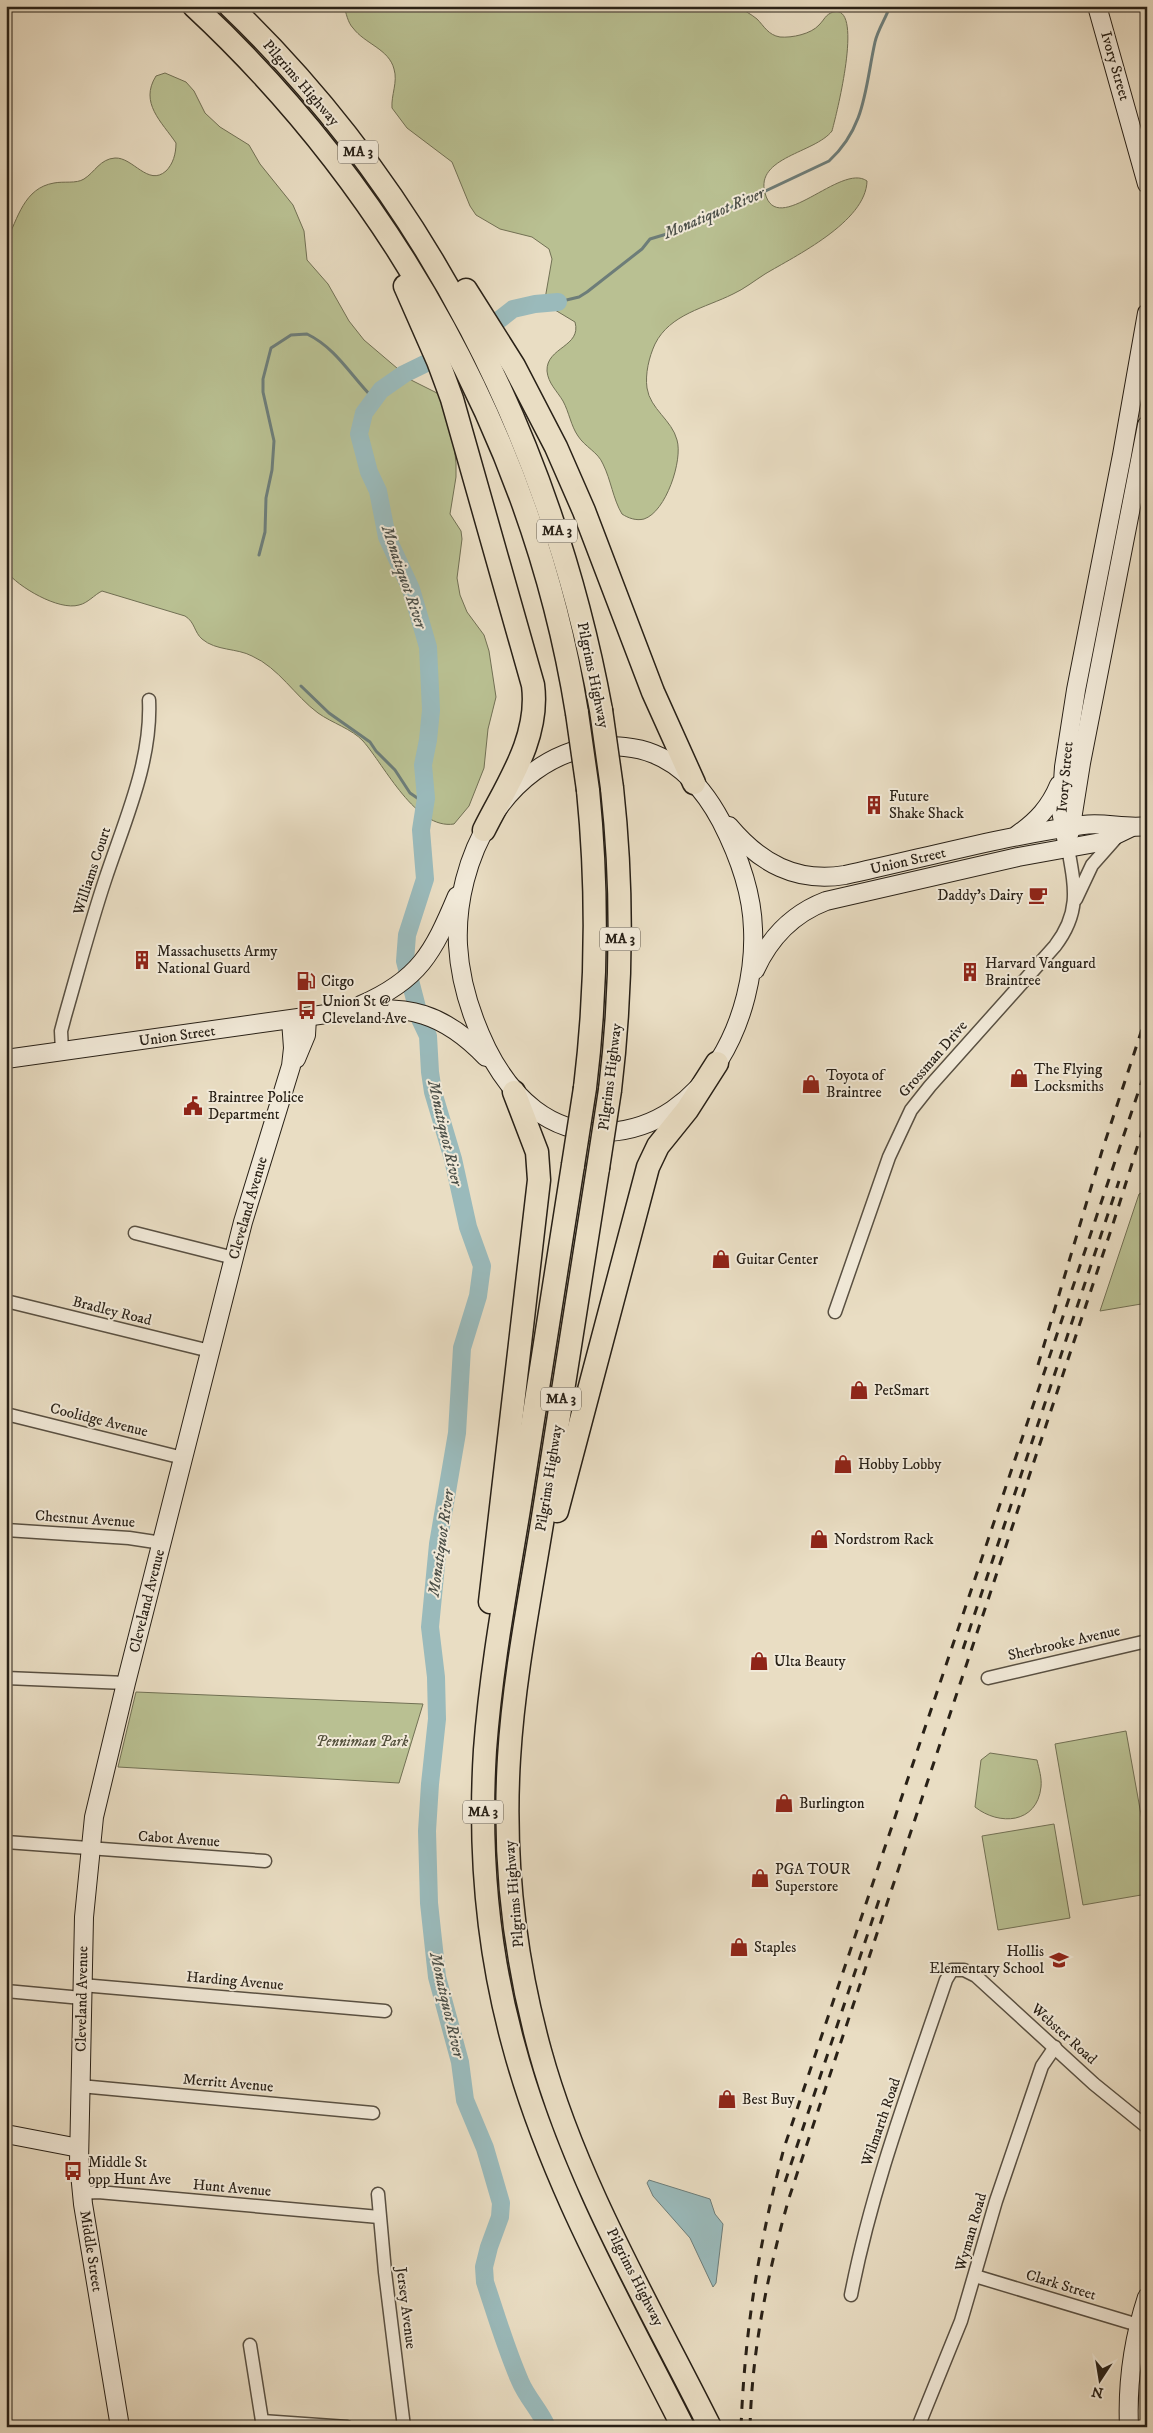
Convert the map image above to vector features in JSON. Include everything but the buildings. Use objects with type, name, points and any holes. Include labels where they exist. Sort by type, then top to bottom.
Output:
[{"type":"highway","name":"Pilgrims Highway","points":[[194,6],[260,72],[330,154],[436,333],[466,373],[510,474],[541,560],[560,632],[577,713],[588,790],[593,844],[595,934],[592,1016],[585,1088],[495,1663],[485,1748],[483,1841],[489,1915],[504,2006],[522,2076],[539,2128],[567,2196],[683,2427]]},
{"type":"highway","name":"Pilgrims Highway","points":[[230,6],[294,73],[341,129],[471,312],[496,356],[551,514],[580,611],[601,710],[612,788],[618,859],[620,933],[618,1008],[610,1090],[525,1631],[511,1740],[508,1830],[514,1922],[530,2012],[550,2082],[575,2152],[605,2218],[710,2427]]},
{"type":"highway","points":[[436,333],[447,384],[525,658],[534,700],[529,739],[484,830]]},
{"type":"highway","points":[[496,356],[531,397],[564,464],[653,692],[694,783]]},
{"type":"highway","points":[[525,1631],[648,1167],[658,1146],[687,1110],[717,1063]]},
{"type":"highway","points":[[485,1748],[492,1588],[539,1180],[535,1144],[508,1085]]},
{"type":"street","name":"Ivory Street","points":[[1097,6],[1147,184]]},
{"type":"street","name":"Ivory Street","points":[[1067,827],[1061,811],[1064,767],[1147,313]]},
{"type":"street","name":"Ivory Street","points":[[1068,848],[1067,827],[1088,732],[1147,425]]},
{"type":"street","points":[[1087,636],[1090,626],[1101,624],[1102,634],[1094,670],[1088,732]]},
{"type":"street","name":"Williams Court","points":[[62,1051],[61,1031],[65,1016],[101,893],[143,764],[149,730],[149,700]]},
{"type":"street","points":[[508,1085],[475,1022],[468,1004],[461,969],[459,921],[469,865],[484,830],[506,798],[525,779],[543,765],[574,750],[608,746],[644,750],[670,762],[694,783],[711,804],[735,851],[751,906],[753,949],[745,999]]},
{"type":"street","points":[[1008,839],[1029,826],[1045,811],[1056,791],[1064,767]]},
{"type":"street","name":"Union Street","points":[[711,804],[740,838],[763,859],[785,871],[808,877],[845,876],[1067,827],[1104,823],[1132,829]]},
{"type":"street","points":[[1074,904],[1092,865],[1132,829]]},
{"type":"street","name":"Union Street","points":[[6,1059],[299,1019],[348,1010],[396,1009],[423,1013],[453,1027],[472,1043],[508,1085],[536,1112],[562,1125],[594,1131],[615,1131],[646,1123],[672,1109],[695,1090],[717,1063],[735,1030],[756,969],[770,942],[788,923],[809,908],[843,896],[1101,842],[1132,829]]},
{"type":"street","name":"Grossman Drive","points":[[835,1312],[889,1157],[911,1110],[930,1086],[1055,946],[1067,929],[1074,904],[1075,888],[1068,848]]},
{"type":"street","name":"Union Street","points":[[348,1010],[394,989],[414,974],[426,958],[450,912],[469,865]]},
{"type":"street","name":"Cleveland Avenue","points":[[79,2148],[85,1902],[90,1849],[100,1791],[250,1194],[291,1066],[299,1019]]},
{"type":"street","points":[[135,1233],[234,1258]]},
{"type":"street","name":"Bradley Road","points":[[6,1302],[210,1351]]},
{"type":"street","name":"Coolidge Avenue","points":[[6,1414],[183,1458]]},
{"type":"street","name":"Chestnut Avenue","points":[[6,1530],[130,1538],[162,1543]]},
{"type":"street","name":"Sherbrooke Avenue","points":[[988,1678],[1147,1640]]},
{"type":"street","points":[[6,1678],[126,1683]]},
{"type":"street","name":"Cabot Avenue","points":[[6,1842],[265,1861]]},
{"type":"street","name":"Webster Road","points":[[959,1969],[976,1976],[1054,2047],[1147,2126]]},
{"type":"street","name":"Wilmarth Road","points":[[851,2295],[862,2238],[879,2181],[948,1976],[952,1970],[959,1969]]},
{"type":"street","name":"Harding Avenue","points":[[6,1991],[82,1991],[386,2011]]},
{"type":"street","name":"Wyman Road","points":[[918,2427],[958,2328],[996,2201],[1042,2066],[1054,2047]]},
{"type":"street","name":"Merritt Avenue","points":[[80,2086],[373,2113]]},
{"type":"street","points":[[6,2134],[79,2148]]},
{"type":"street","name":"Middle Street","points":[[79,2148],[82,2193],[120,2427]]},
{"type":"street","name":"Hunt Avenue","points":[[82,2193],[98,2192],[379,2217]]},
{"type":"street","name":"Jersey Avenue","points":[[378,2194],[379,2217],[404,2427]]},
{"type":"street","name":"Clark Street","points":[[975,2276],[1138,2325]]},
{"type":"street","points":[[1129,2427],[1128,2396],[1140,2348],[1138,2325],[1147,2297]]},
{"type":"street","points":[[250,2345],[263,2424],[347,2427]]},
{"type":"green space","points":[[344,6],[737,6],[757,19],[772,34],[780,37],[801,35],[816,28],[833,12],[842,14],[847,25],[848,42],[843,84],[832,131],[824,139],[777,163],[769,171],[764,181],[765,193],[772,205],[782,208],[796,204],[842,181],[856,178],[867,181],[864,196],[855,210],[827,236],[737,292],[679,319],[662,334],[655,344],[647,371],[647,388],[652,402],[671,426],[677,440],[678,449],[675,472],[666,496],[659,507],[644,519],[629,518],[622,514],[601,460],[578,436],[563,401],[549,379],[548,363],[569,342],[576,330],[575,322],[550,307],[545,299],[552,259],[549,249],[532,237],[500,229],[476,215],[470,206],[452,162],[407,128],[392,108],[395,74],[391,62],[382,51],[358,34],[351,26]]},
{"type":"green space","points":[[165,73],[186,82],[194,91],[205,113],[220,127],[249,145],[260,164],[293,205],[304,231],[307,260],[328,284],[349,321],[364,340],[411,380],[437,393],[443,400],[454,445],[456,463],[456,477],[450,514],[461,531],[462,539],[457,578],[460,595],[467,612],[484,635],[489,651],[496,697],[488,729],[484,768],[469,806],[454,824],[440,823],[427,817],[414,807],[391,780],[363,741],[353,733],[318,713],[262,661],[246,653],[220,648],[208,643],[199,636],[191,621],[185,616],[102,591],[79,605],[61,604],[50,601],[29,590],[6,571],[6,242],[23,205],[36,191],[44,186],[54,183],[81,181],[102,163],[115,158],[122,159],[153,176],[166,171],[174,158],[176,143],[154,112],[150,95],[151,86],[156,76]]},
{"type":"green space","points":[[1147,1191],[1147,1303],[1100,1311],[1139,1194]]},
{"type":"green space","name":"Penniman Park","points":[[136,1692],[423,1704],[399,1783],[118,1767]]},
{"type":"green space","points":[[1126,1731],[1147,1848],[1147,1894],[1083,1905],[1055,1744]]},
{"type":"green space","points":[[990,1753],[1037,1760],[1041,1787],[1038,1799],[1025,1815],[1005,1819],[985,1813],[975,1807],[981,1760]]},
{"type":"green space","points":[[1054,1824],[1070,1918],[998,1930],[982,1836]]},
{"type":"water","points":[[649,2180],[710,2199],[715,2214],[723,2224],[716,2283],[713,2287],[690,2238],[653,2196],[647,2183]]},
{"type":"waterway","name":"Monatiquot River","points":[[558,302],[579,297],[587,292],[642,249],[650,239],[687,228],[829,161],[841,148],[857,120],[866,90],[876,37],[890,6]]},
{"type":"waterway","name":"Monatiquot River","points":[[481,334],[513,309],[535,304],[558,302]]},
{"type":"waterway","points":[[259,555],[265,532],[266,498],[272,470],[274,441],[263,392],[263,379],[271,348],[291,335],[307,334],[335,355],[373,398]]},
{"type":"waterway","name":"Monatiquot River","points":[[447,353],[404,374],[381,390],[364,413],[359,434],[369,472],[378,491],[387,537],[411,589],[428,647],[431,710],[423,765],[426,798],[421,830],[425,879],[407,935],[405,961],[420,1019],[428,1036],[433,1092],[453,1159],[468,1227],[482,1266],[478,1296],[462,1348],[457,1433],[438,1544],[430,1627],[436,1677],[437,1719],[427,1831],[429,1903],[437,1977],[460,2062],[465,2100],[485,2148],[501,2203],[500,2217],[484,2267],[485,2282],[520,2381],[547,2427]]},
{"type":"waterway","points":[[301,686],[329,713],[370,742],[376,751],[395,770],[410,793],[426,804]]},
{"type":"railway","points":[[1038,1365],[1102,1151],[1147,1014]]},
{"type":"railway","points":[[741,2427],[746,2355],[760,2252],[784,2148],[1147,1066]]},
{"type":"railway","points":[[750,2427],[751,2398],[762,2311],[774,2254],[789,2198],[1113,1224],[1147,1116]]},
{"type":"railway","points":[[963,1649],[1119,1181]]},
{"type":"railway","points":[[785,2182],[879,1900]]},
{"type":"place","name":"Future Shake Shack","points":[[874,805]]},
{"type":"place","name":"Daddy's Dairy","points":[[1038,895]]},
{"type":"place","name":"Massachusetts Army National Guard","points":[[142,960]]},
{"type":"place","name":"Harvard Vanguard Braintree","points":[[970,972]]},
{"type":"place","name":"Citgo","points":[[306,981]]},
{"type":"place","name":"Union St @ Cleveland Ave","points":[[307,1010]]},
{"type":"place","name":"The Flying Locksmiths","points":[[1019,1078]]},
{"type":"place","name":"Toyota of Braintree","points":[[811,1084]]},
{"type":"place","name":"Braintree Police Department","points":[[193,1106]]},
{"type":"place","name":"Guitar Center","points":[[721,1259]]},
{"type":"place","name":"PetSmart","points":[[859,1390]]},
{"type":"place","name":"Hobby Lobby","points":[[843,1464]]},
{"type":"place","name":"Nordstrom Rack","points":[[819,1539]]},
{"type":"place","name":"Ulta Beauty","points":[[759,1661]]},
{"type":"place","name":"Burlington","points":[[784,1803]]},
{"type":"place","name":"PGA TOUR Superstore","points":[[760,1878]]},
{"type":"place","name":"Staples","points":[[739,1947]]},
{"type":"place","name":"Hollis Elementary School","points":[[1059,1960]]},
{"type":"place","name":"Best Buy","points":[[727,2099]]},
{"type":"place","name":"Middle St opp Hunt Ave","points":[[73,2171]]}]
